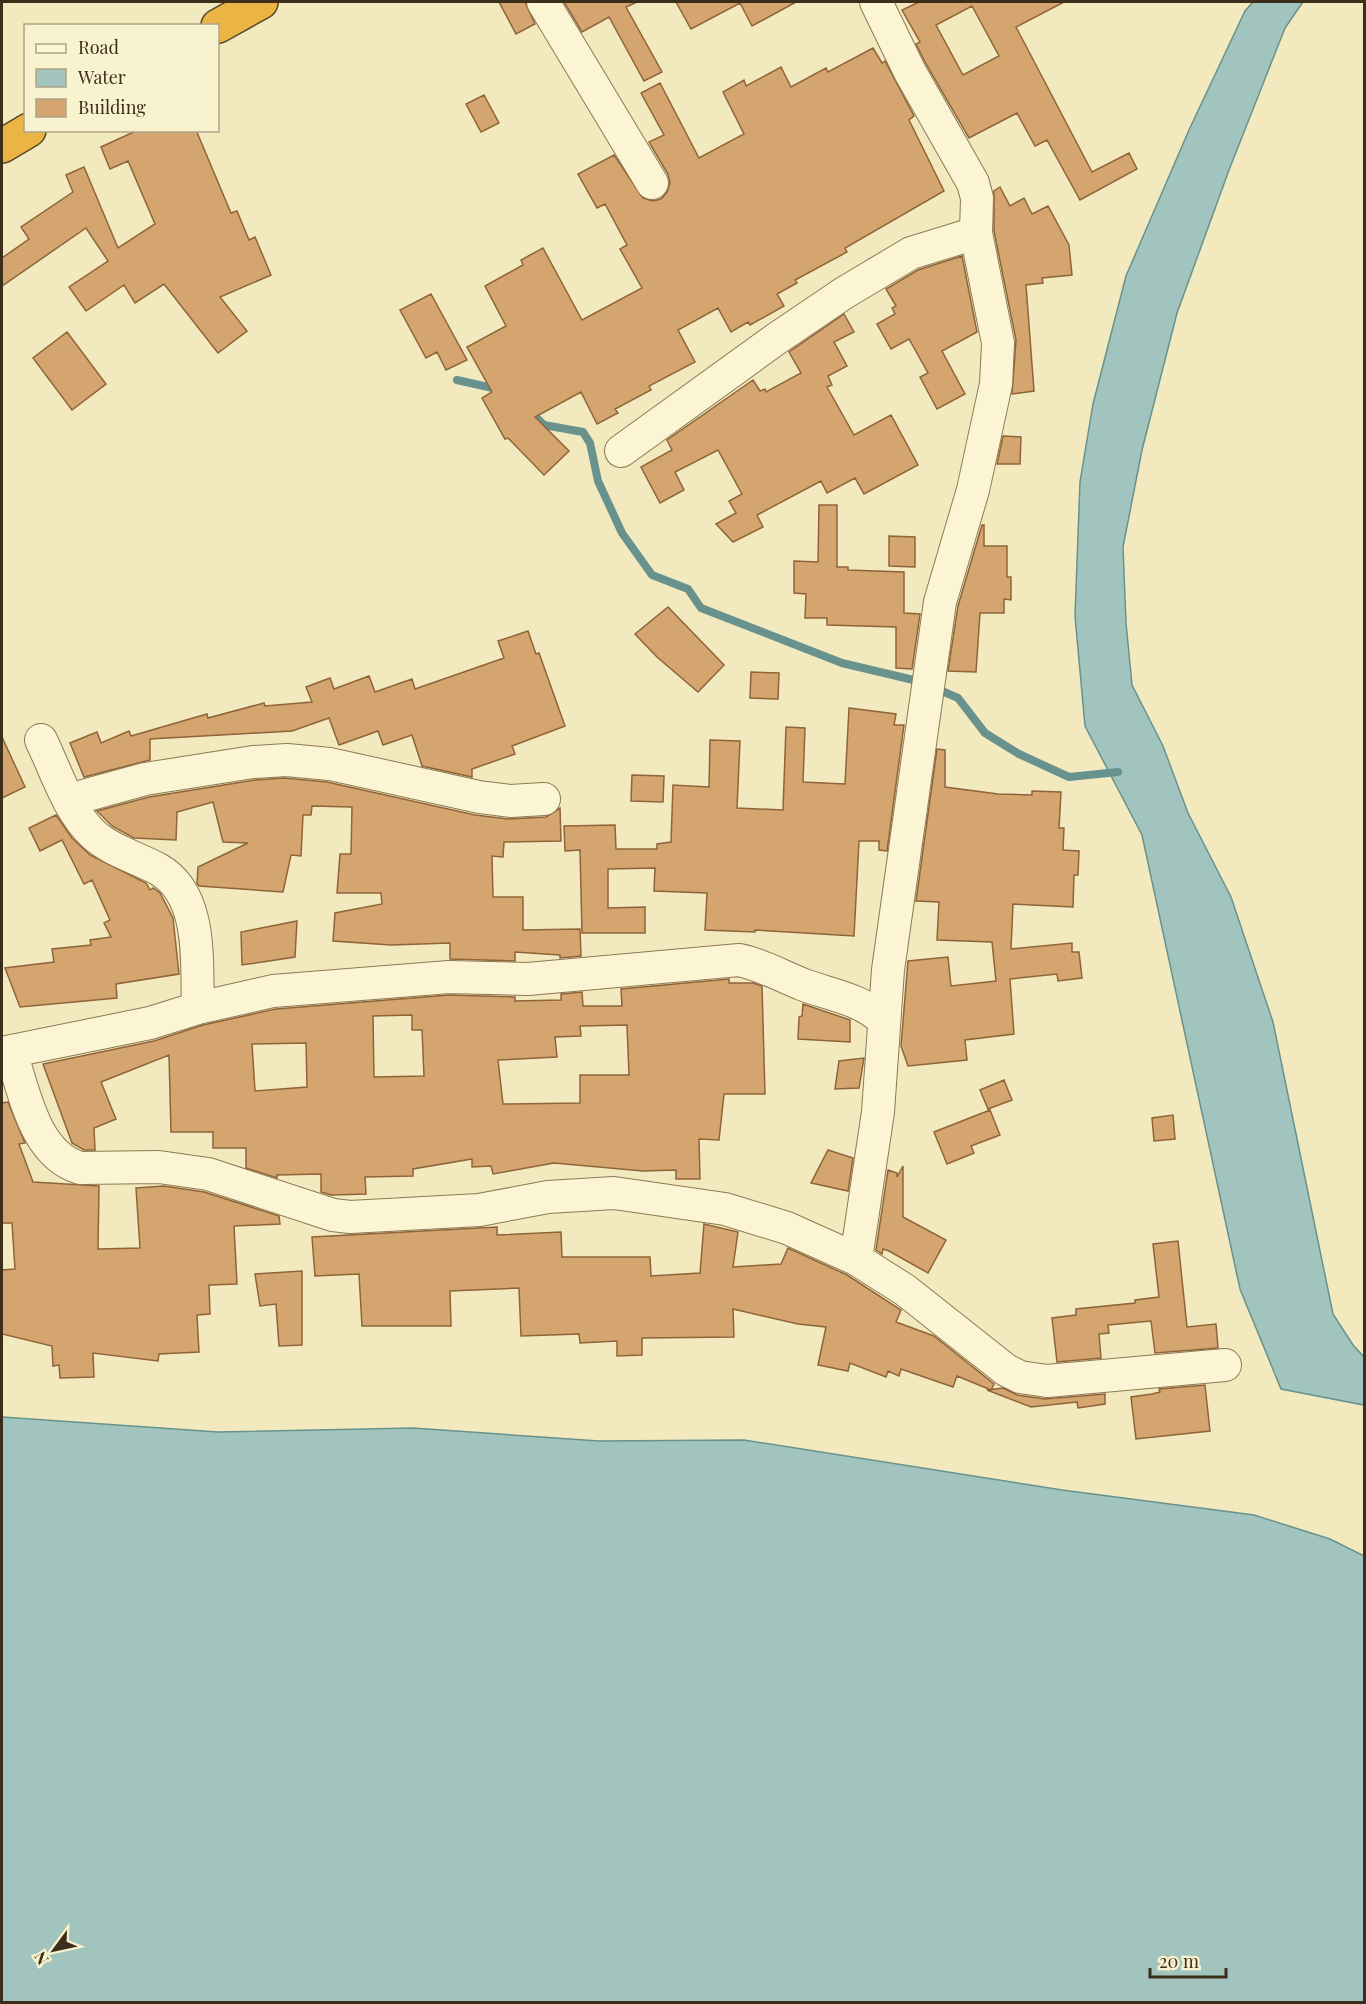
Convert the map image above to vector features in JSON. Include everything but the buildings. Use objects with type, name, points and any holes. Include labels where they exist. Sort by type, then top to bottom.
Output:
[{"type":"highway","points":[[219,25],[261,2]]},
{"type":"highway","points":[[2,146],[26,132]]},
{"type":"street","points":[[543,2],[652,183]]},
{"type":"street","points":[[856,1259],[879,1112],[884,1021],[922,719],[940,602],[973,490],[996,384],[998,343],[976,233],[977,198],[973,183],[910,72],[876,2]]},
{"type":"street","points":[[621,451],[844,293],[911,253],[976,233]]},
{"type":"street","points":[[41,740],[69,800],[94,835],[161,870],[185,896],[196,945],[198,1008]]},
{"type":"street","points":[[69,800],[145,779],[253,762],[287,760],[330,764],[479,797],[510,801],[544,799]]},
{"type":"street","points":[[884,1021],[874,1011],[861,1004],[800,983],[759,964],[739,960],[528,979],[449,977],[273,991],[198,1008],[150,1023],[6,1053],[44,1142],[66,1164],[80,1168],[185,1169],[208,1174],[333,1215],[350,1217],[479,1210],[548,1197],[614,1193],[679,1200],[724,1209],[787,1228],[856,1259],[905,1290],[1006,1370],[1033,1381],[1225,1365]]},
{"type":"water","points":[[1253,2],[1303,2],[1285,28],[1229,170],[1177,313],[1142,450],[1123,547],[1126,623],[1132,685],[1163,746],[1188,813],[1231,897],[1273,1022],[1333,1314],[1353,1345],[1364,1357],[1364,1405],[1281,1389],[1240,1289],[1142,835],[1085,726],[1075,616],[1080,482],[1093,404],[1126,276],[1189,130],[1245,11]]},
{"type":"water","points":[[2,1417],[218,1432],[413,1428],[599,1441],[744,1440],[1062,1490],[1254,1515],[1330,1539],[1364,1556],[1364,2002],[2,2002]]},
{"type":"waterway","points":[[457,380],[497,389]]},
{"type":"waterway","points":[[529,410],[544,425],[583,432],[590,443],[598,481],[622,533],[652,575],[688,589],[701,608],[842,663],[922,682]]},
{"type":"waterway","points":[[935,688],[958,698],[985,733],[1019,754],[1069,777],[1118,772]]}]
